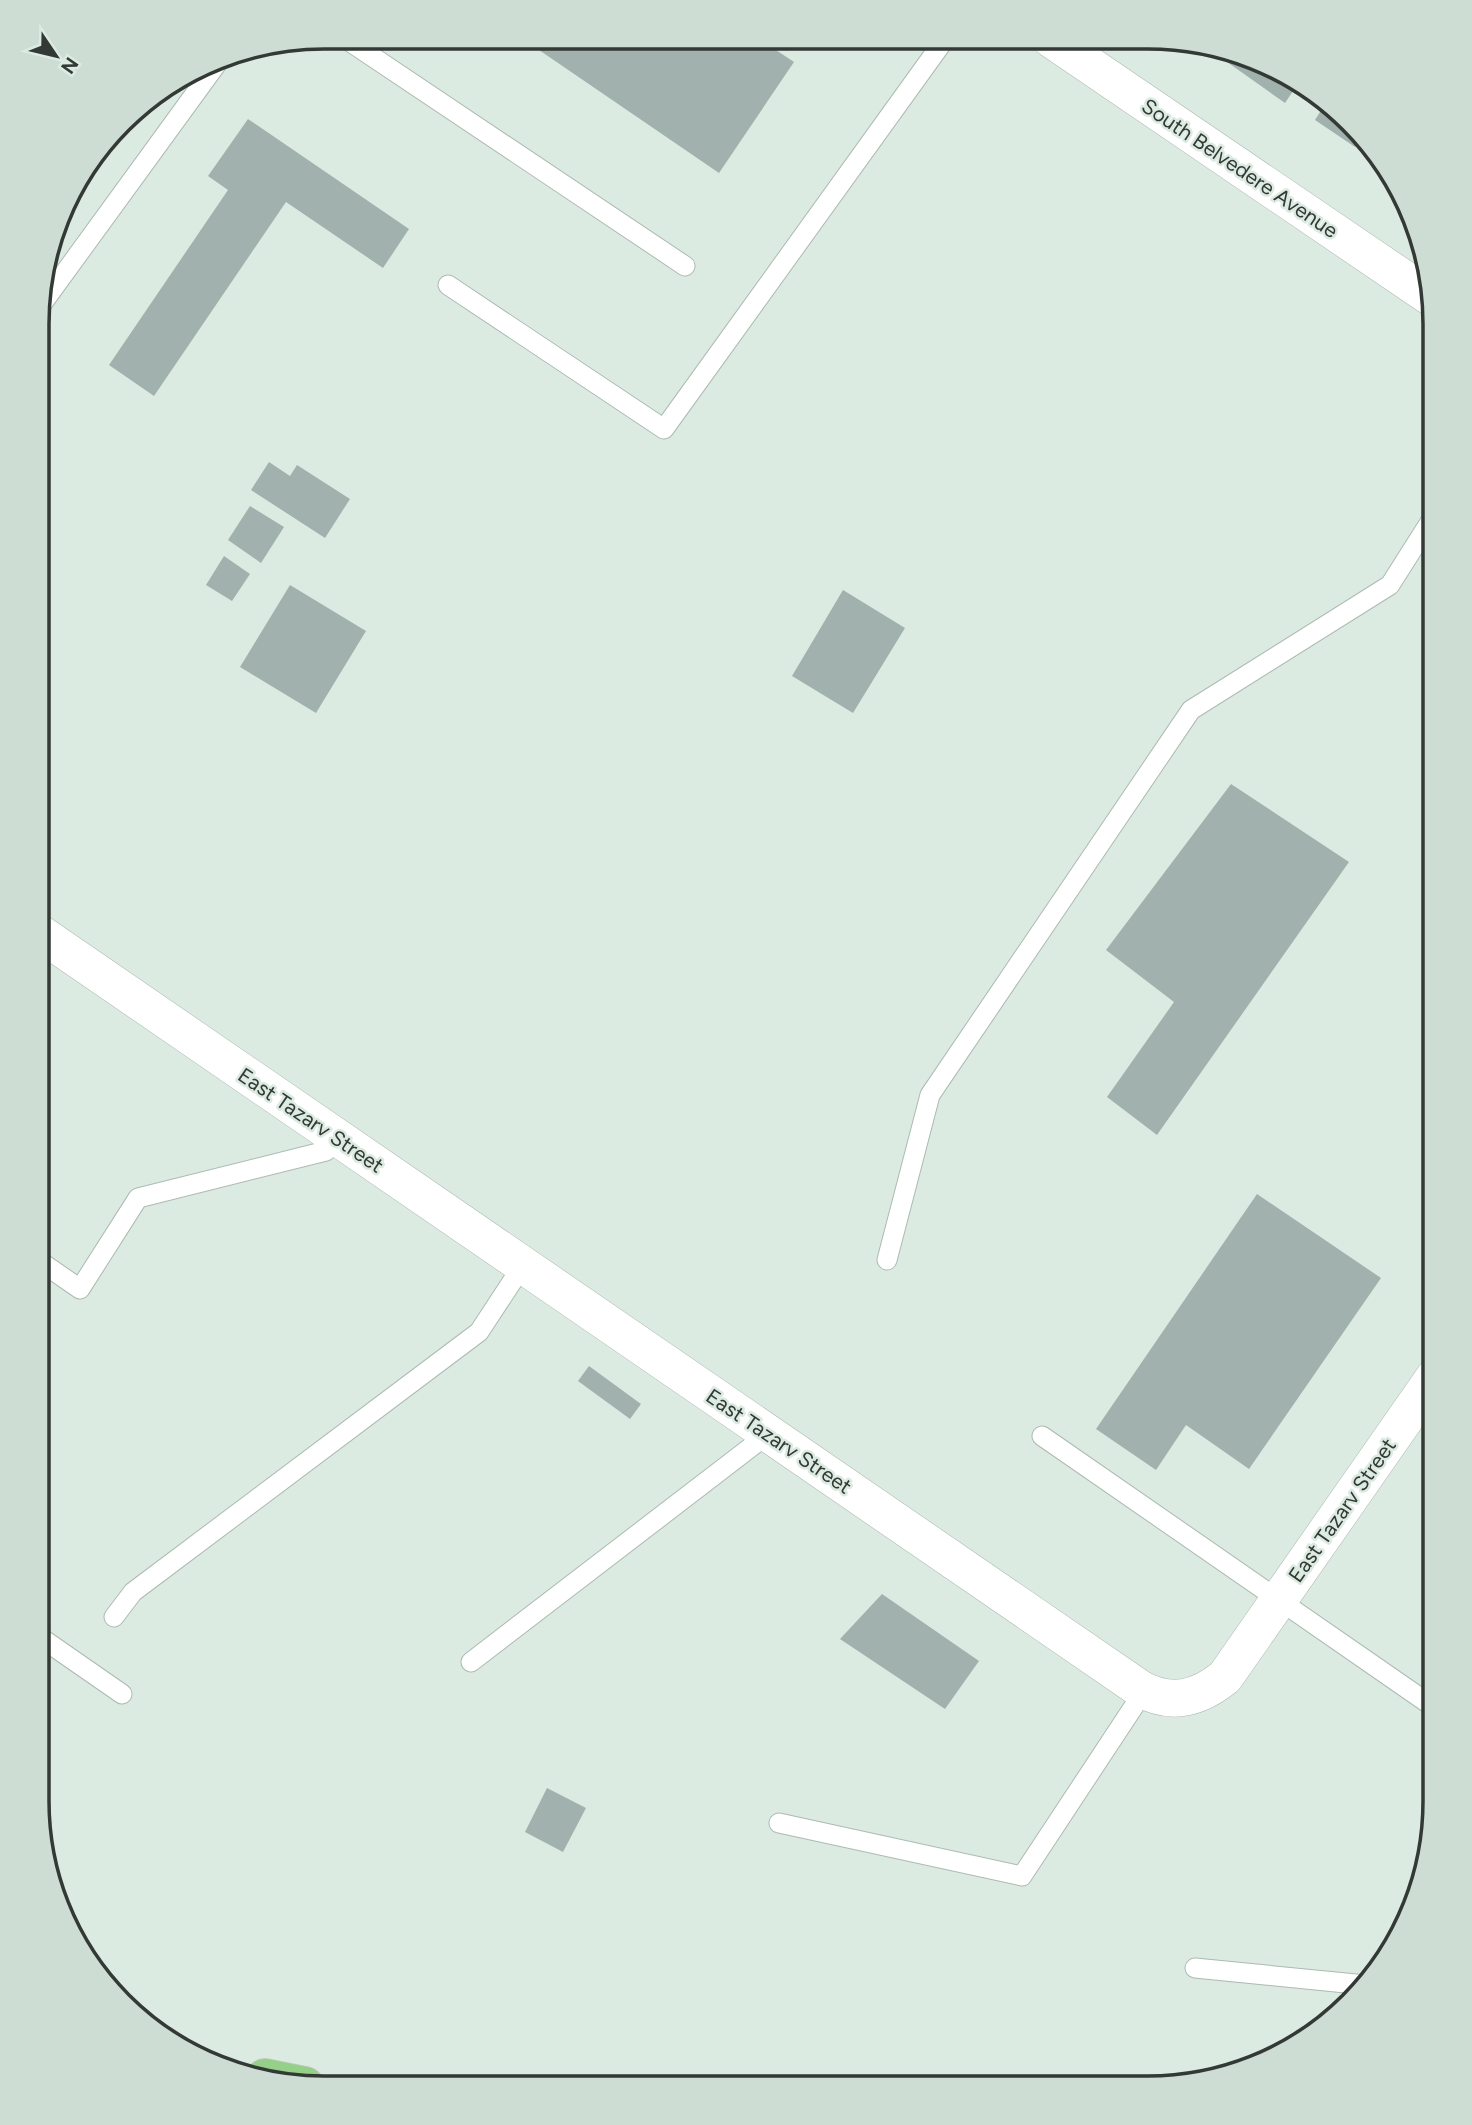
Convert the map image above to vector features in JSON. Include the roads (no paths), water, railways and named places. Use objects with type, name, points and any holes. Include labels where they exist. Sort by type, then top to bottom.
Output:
[{"type":"street","name":"South Belvedere Avenue","points":[[1066,49],[1421,291]]},
{"type":"street","name":"East Tazarv Street","points":[[49,940],[1144,1691],[1158,1697],[1182,1699],[1205,1693],[1239,1660],[1423,1393]]},
{"type":"lane","points":[[361,49],[685,266]]},
{"type":"lane","points":[[448,285],[664,429],[937,49]]},
{"type":"lane","points":[[51,292],[209,74]]},
{"type":"lane","points":[[887,1260],[930,1095],[1191,710],[1390,585],[1423,533]]},
{"type":"lane","points":[[49,1268],[80,1289],[138,1198],[326,1151],[336,1137]]},
{"type":"lane","points":[[114,1617],[133,1592],[479,1332],[523,1265]]},
{"type":"lane","points":[[471,1662],[768,1434]]},
{"type":"lane","points":[[1042,1436],[1423,1700]]},
{"type":"lane","points":[[49,1643],[122,1694]]},
{"type":"lane","points":[[779,1823],[1022,1876],[1144,1691]]},
{"type":"lane","points":[[1195,1968],[1354,1983]]}]
